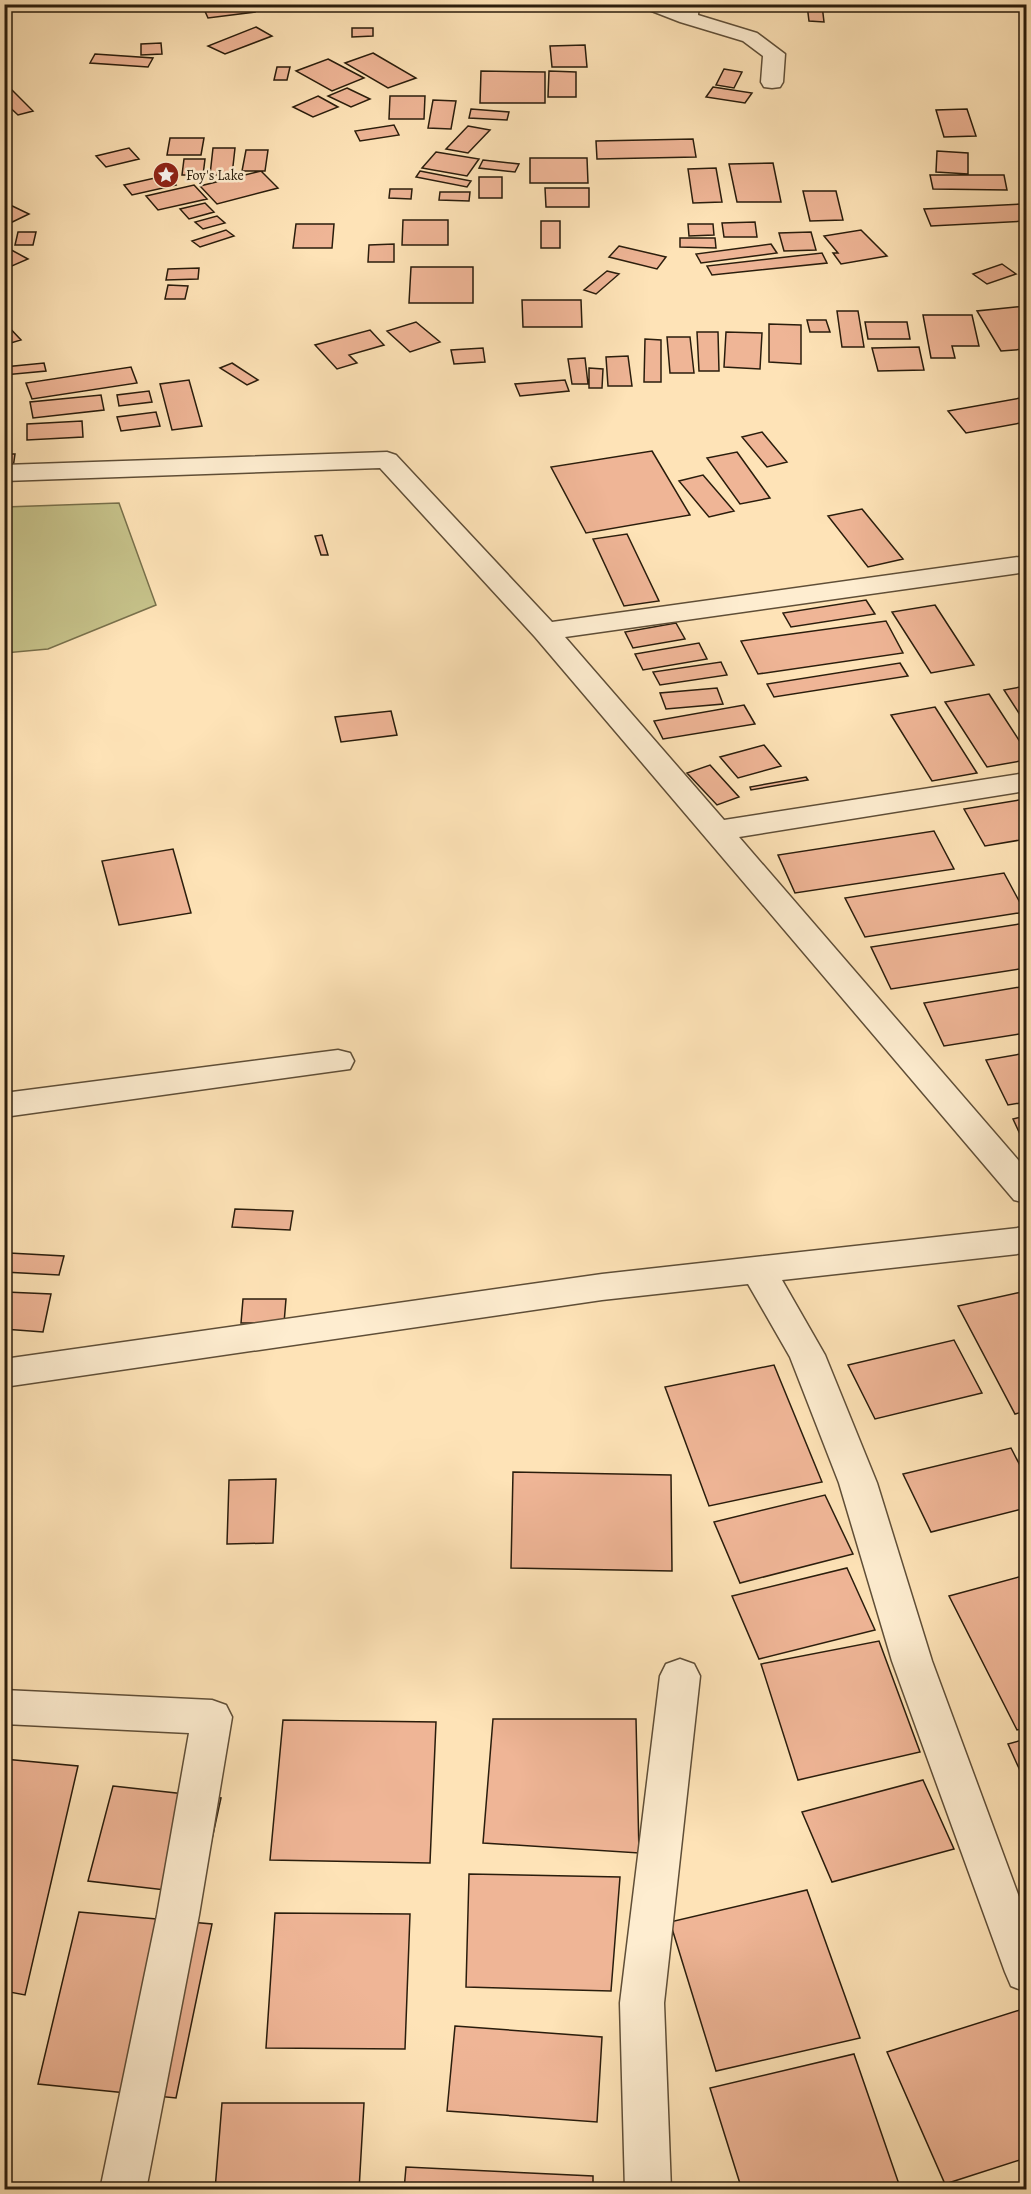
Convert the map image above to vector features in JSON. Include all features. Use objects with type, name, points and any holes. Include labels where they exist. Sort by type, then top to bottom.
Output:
[{"type":"street","points":[[651,4],[688,11],[750,37],[774,54],[772,82]]},
{"type":"street","points":[[4,473],[387,460],[546,631],[1026,1191]]},
{"type":"street","points":[[546,631],[1026,564]]},
{"type":"street","points":[[717,831],[1026,782]]},
{"type":"street","points":[[4,1105],[338,1061]]},
{"type":"street","points":[[4,1373],[602,1287],[1026,1240]]},
{"type":"street","points":[[758,1270],[807,1355],[858,1483],[912,1661],[1016,1917],[1026,1972]]},
{"type":"street","points":[[648,2190],[642,2003],[680,1676]]},
{"type":"street","points":[[4,1707],[212,1717],[178,1915],[123,2190]]},
{"type":"shaded area","points":[[119,503],[156,605],[48,649],[5,653],[5,507]]},
{"type":"building","points":[[251,4],[255,12],[208,18],[204,9]]},
{"type":"building","points":[[807,5],[822,5],[824,22],[809,21]]},
{"type":"building","points":[[256,27],[272,36],[225,54],[208,46]]},
{"type":"building","points":[[352,28],[373,28],[373,36],[352,37]]},
{"type":"building","points":[[161,43],[162,54],[141,55],[141,44]]},
{"type":"building","points":[[585,45],[587,67],[552,67],[550,46]]},
{"type":"building","points":[[373,53],[416,78],[388,88],[345,63]]},
{"type":"building","points":[[95,54],[153,58],[148,67],[90,63]]},
{"type":"building","points":[[328,59],[364,78],[332,91],[296,71]]},
{"type":"building","points":[[277,67],[290,67],[287,80],[274,80]]},
{"type":"building","points":[[724,69],[742,72],[734,88],[716,85]]},
{"type":"building","points":[[481,71],[545,72],[545,103],[480,103]]},
{"type":"building","points":[[549,71],[576,72],[576,97],[548,97]]},
{"type":"building","points":[[713,87],[752,93],[745,103],[706,97]]},
{"type":"building","points":[[347,88],[370,99],[351,107],[328,96]]},
{"type":"building","points":[[11,89],[33,111],[18,115],[4,102],[4,92]]},
{"type":"building","points":[[318,96],[338,107],[313,117],[293,107]]},
{"type":"building","points":[[390,96],[425,96],[424,119],[389,119]]},
{"type":"building","points":[[433,100],[456,101],[451,129],[428,128]]},
{"type":"building","points":[[471,109],[509,112],[507,120],[469,118]]},
{"type":"building","points":[[967,109],[976,136],[944,137],[936,110]]},
{"type":"building","points":[[394,125],[399,135],[360,141],[355,131]]},
{"type":"building","points":[[468,126],[490,130],[468,153],[446,149]]},
{"type":"building","points":[[170,138],[204,138],[201,155],[167,155]]},
{"type":"building","points":[[693,139],[696,157],[597,159],[596,141]]},
{"type":"building","points":[[129,148],[139,159],[106,167],[96,156]]},
{"type":"building","points":[[213,148],[235,148],[232,175],[210,175]]},
{"type":"building","points":[[246,150],[268,150],[265,171],[242,171]]},
{"type":"building","points":[[937,151],[968,153],[968,174],[936,172]]},
{"type":"building","points":[[436,152],[479,159],[467,176],[422,168]]},
{"type":"building","points":[[530,158],[587,158],[588,183],[530,183]]},
{"type":"building","points":[[184,159],[205,159],[203,175],[182,175]]},
{"type":"building","points":[[483,160],[519,164],[515,172],[479,168]]},
{"type":"building","points":[[773,163],[781,202],[737,202],[729,164]]},
{"type":"building","points":[[716,168],[722,202],[693,203],[688,169]]},
{"type":"building","points":[[261,171],[278,188],[217,204],[200,186]]},
{"type":"building","points":[[420,171],[471,181],[467,187],[416,177]]},
{"type":"building","points":[[168,175],[176,185],[132,195],[124,185]]},
{"type":"building","points":[[930,175],[1004,175],[1007,190],[933,189]]},
{"type":"building","points":[[479,177],[502,177],[502,198],[479,198]]},
{"type":"building","points":[[194,185],[207,199],[158,210],[146,196]]},
{"type":"building","points":[[545,188],[589,188],[589,207],[546,207]]},
{"type":"building","points":[[390,189],[412,189],[411,199],[389,198]]},
{"type":"building","points":[[803,191],[836,191],[843,220],[810,221]]},
{"type":"building","points":[[440,192],[470,192],[469,201],[439,200]]},
{"type":"building","points":[[4,202],[29,214],[4,226]]},
{"type":"building","points":[[205,203],[214,212],[189,219],[180,209]]},
{"type":"building","points":[[1022,204],[1026,221],[931,226],[924,209]]},
{"type":"building","points":[[217,216],[225,223],[203,229],[195,222]]},
{"type":"building","points":[[403,220],[448,220],[448,245],[402,245]]},
{"type":"building","points":[[541,221],[560,221],[560,248],[541,248]]},
{"type":"building","points":[[755,222],[757,237],[724,237],[722,223]]},
{"type":"building","points":[[296,224],[334,224],[332,248],[293,248]]},
{"type":"building","points":[[688,224],[713,224],[714,235],[689,236]]},
{"type":"building","points":[[226,230],[234,236],[200,247],[192,241]]},
{"type":"building","points":[[861,230],[887,256],[841,264],[833,253],[838,253],[824,236]]},
{"type":"building","points":[[18,232],[36,232],[33,245],[15,245]]},
{"type":"building","points":[[811,232],[816,250],[784,251],[779,233]]},
{"type":"building","points":[[680,238],[715,238],[716,248],[680,247]]},
{"type":"building","points":[[394,244],[394,262],[368,262],[369,245]]},
{"type":"building","points":[[771,244],[777,253],[701,263],[696,254]]},
{"type":"building","points":[[4,246],[28,259],[5,269]]},
{"type":"building","points":[[619,246],[666,257],[657,269],[609,257]]},
{"type":"building","points":[[822,253],[827,263],[712,275],[707,266]]},
{"type":"building","points":[[1002,264],[1016,274],[987,284],[973,274]]},
{"type":"building","points":[[411,267],[473,267],[473,303],[409,303]]},
{"type":"building","points":[[199,268],[198,279],[166,280],[168,269]]},
{"type":"building","points":[[607,271],[619,274],[596,294],[584,290]]},
{"type":"building","points":[[168,285],[188,286],[185,299],[165,299]]},
{"type":"building","points":[[522,300],[581,300],[582,327],[523,327]]},
{"type":"building","points":[[1026,306],[1026,349],[1001,351],[977,311]]},
{"type":"building","points":[[837,311],[858,311],[864,347],[842,347]]},
{"type":"building","points":[[923,315],[972,315],[979,346],[952,346],[955,358],[931,358]]},
{"type":"building","points":[[807,320],[826,320],[830,332],[810,332]]},
{"type":"building","points":[[4,322],[21,340],[4,345]]},
{"type":"building","points":[[416,322],[440,342],[410,352],[387,331]]},
{"type":"building","points":[[865,322],[907,322],[910,339],[868,339]]},
{"type":"building","points":[[769,324],[801,325],[801,364],[769,362]]},
{"type":"building","points":[[370,330],[384,345],[349,355],[357,363],[337,369],[315,345]]},
{"type":"building","points":[[697,332],[718,332],[719,371],[699,371]]},
{"type":"building","points":[[726,332],[762,333],[760,369],[724,367]]},
{"type":"building","points":[[667,337],[690,337],[694,373],[670,373]]},
{"type":"building","points":[[645,339],[661,340],[661,382],[644,382]]},
{"type":"building","points":[[919,347],[924,370],[878,371],[872,348]]},
{"type":"building","points":[[483,348],[485,362],[454,364],[451,350]]},
{"type":"building","points":[[628,356],[632,386],[608,386],[606,357]]},
{"type":"building","points":[[585,358],[588,384],[572,384],[568,359]]},
{"type":"building","points":[[44,363],[46,371],[4,375],[4,367]]},
{"type":"building","points":[[232,363],[258,380],[247,385],[220,368]]},
{"type":"building","points":[[131,367],[137,383],[32,399],[26,383]]},
{"type":"building","points":[[589,368],[603,369],[602,388],[589,388]]},
{"type":"building","points":[[189,380],[202,426],[172,430],[160,384]]},
{"type":"building","points":[[565,380],[569,391],[520,396],[515,384]]},
{"type":"building","points":[[149,391],[152,402],[119,406],[117,395]]},
{"type":"building","points":[[101,395],[104,410],[33,418],[30,402]]},
{"type":"building","points":[[1026,397],[1026,422],[966,433],[948,411]]},
{"type":"building","points":[[156,412],[160,426],[121,431],[117,417]]},
{"type":"building","points":[[82,421],[83,437],[27,440],[27,424]]},
{"type":"building","points":[[762,432],[787,462],[767,467],[742,437]]},
{"type":"building","points":[[652,451],[690,515],[586,533],[551,467]]},
{"type":"building","points":[[737,452],[770,498],[740,504],[707,458]]},
{"type":"building","points":[[4,454],[15,454],[13,468],[4,468]]},
{"type":"building","points":[[703,475],[734,511],[709,517],[679,481]]},
{"type":"building","points":[[862,509],[903,559],[868,567],[828,516]]},
{"type":"building","points":[[627,534],[659,601],[624,606],[593,539]]},
{"type":"building","points":[[322,535],[328,555],[321,555],[315,536]]},
{"type":"building","points":[[866,600],[875,614],[791,627],[783,613]]},
{"type":"building","points":[[935,605],[974,665],[931,673],[892,612]]},
{"type":"building","points":[[886,621],[903,653],[758,674],[741,641]]},
{"type":"building","points":[[676,623],[685,639],[633,648],[625,632]]},
{"type":"building","points":[[699,643],[707,659],[643,670],[635,654]]},
{"type":"building","points":[[721,662],[727,675],[660,685],[653,672]]},
{"type":"building","points":[[900,663],[908,676],[774,697],[767,684]]},
{"type":"building","points":[[1026,686],[1026,724],[1004,690]]},
{"type":"building","points":[[717,688],[723,704],[666,709],[660,693]]},
{"type":"building","points":[[989,694],[1026,751],[1026,760],[987,767],[945,702]]},
{"type":"building","points":[[744,705],[755,724],[663,739],[654,721]]},
{"type":"building","points":[[935,707],[977,773],[932,781],[891,715]]},
{"type":"building","points":[[391,711],[397,735],[341,742],[335,717]]},
{"type":"building","points":[[764,745],[781,766],[738,778],[720,757]]},
{"type":"building","points":[[710,765],[739,797],[717,805],[687,773]]},
{"type":"building","points":[[806,777],[808,780],[751,790],[750,787]]},
{"type":"building","points":[[1026,799],[1026,839],[985,846],[964,809]]},
{"type":"building","points":[[934,831],[954,869],[795,893],[778,855]]},
{"type":"building","points":[[173,849],[191,913],[119,925],[102,861]]},
{"type":"building","points":[[1004,873],[1025,912],[865,937],[845,898]]},
{"type":"building","points":[[1026,923],[1026,968],[891,989],[871,947]]},
{"type":"building","points":[[1026,986],[1026,1033],[944,1046],[924,1003]]},
{"type":"building","points":[[1026,1053],[1026,1102],[1008,1105],[986,1060]]},
{"type":"building","points":[[1026,1116],[1026,1147],[1013,1119]]},
{"type":"building","points":[[235,1209],[293,1211],[290,1230],[232,1227]]},
{"type":"building","points":[[9,1253],[64,1256],[59,1275],[4,1272]]},
{"type":"building","points":[[1026,1291],[1026,1411],[1015,1414],[958,1306]]},
{"type":"building","points":[[6,1292],[51,1294],[43,1332],[4,1329]]},
{"type":"building","points":[[243,1299],[286,1299],[284,1323],[241,1323]]},
{"type":"building","points":[[954,1340],[982,1393],[875,1419],[848,1365]]},
{"type":"building","points":[[774,1365],[822,1482],[709,1506],[665,1387]]},
{"type":"building","points":[[1011,1448],[1026,1477],[1026,1508],[931,1532],[903,1474]]},
{"type":"building","points":[[513,1472],[671,1475],[672,1571],[511,1568]]},
{"type":"building","points":[[276,1479],[273,1543],[227,1544],[229,1480]]},
{"type":"building","points":[[825,1495],[853,1554],[740,1583],[714,1522]]},
{"type":"building","points":[[847,1568],[875,1630],[759,1659],[732,1596]]},
{"type":"building","points":[[1026,1575],[1026,1728],[1017,1730],[949,1596]]},
{"type":"building","points":[[879,1641],[920,1752],[798,1780],[761,1664]]},
{"type":"building","points":[[493,1719],[636,1719],[639,1853],[483,1843]]},
{"type":"building","points":[[283,1720],[436,1722],[430,1863],[270,1860]]},
{"type":"building","points":[[1026,1739],[1026,1784],[1008,1744]]},
{"type":"building","points":[[4,1759],[78,1766],[25,1995],[4,1991]]},
{"type":"building","points":[[923,1780],[954,1849],[832,1882],[802,1812]]},
{"type":"building","points":[[113,1786],[221,1798],[200,1894],[88,1881]]},
{"type":"building","points":[[469,1874],[620,1877],[611,1991],[466,1987]]},
{"type":"building","points":[[807,1890],[860,2038],[716,2071],[670,1922]]},
{"type":"building","points":[[79,1912],[212,1924],[176,2098],[38,2084]]},
{"type":"building","points":[[275,1913],[410,1914],[405,2049],[266,2048]]},
{"type":"building","points":[[1026,2008],[1026,2158],[945,2184],[887,2052]]},
{"type":"building","points":[[455,2026],[602,2037],[597,2122],[447,2111]]},
{"type":"building","points":[[854,2054],[901,2190],[742,2190],[710,2088]]},
{"type":"building","points":[[222,2103],[364,2103],[359,2190],[215,2190]]},
{"type":"building","points":[[406,2167],[593,2176],[593,2190],[404,2190]]},
{"type":"place","name":"Foy's Lake","points":[[166,175]]}]
